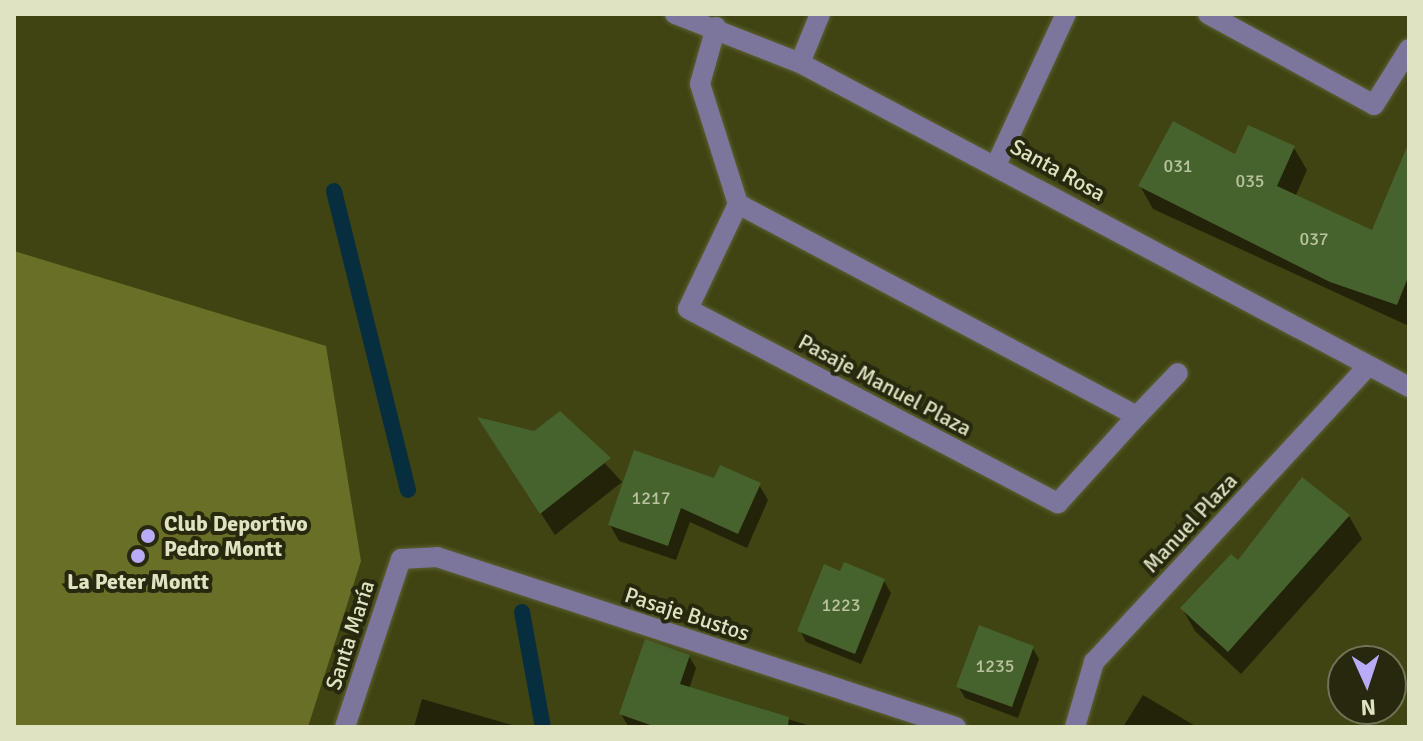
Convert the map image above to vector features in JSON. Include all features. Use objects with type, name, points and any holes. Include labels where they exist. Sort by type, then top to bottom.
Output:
[{"type":"street","name":"Santa Rosa","points":[[675,14],[716,27],[800,63],[997,163],[1409,387]]},
{"type":"street","points":[[800,63],[820,14]]},
{"type":"street","points":[[997,163],[1066,14]]},
{"type":"street","points":[[1208,14],[1374,105],[1409,49]]},
{"type":"street","points":[[716,27],[700,84],[738,204],[1137,416]]},
{"type":"street","name":"Pasaje Manuel Plaza","points":[[738,204],[688,309],[1058,503],[1178,373]]},
{"type":"street","name":"Manuel Plaza","points":[[1075,727],[1094,662],[1368,366]]},
{"type":"street","name":"Pasaje Bustos","points":[[401,559],[437,557],[956,727]]},
{"type":"street","name":"Santa María","points":[[345,727],[401,559]]},
{"type":"green space","name":"La Peter Montt","points":[[14,251],[326,346],[361,561],[308,727],[14,727]]},
{"type":"building","points":[[1173,121],[1235,154],[1248,125],[1295,146],[1277,186],[1372,230],[1409,142],[1409,275],[1397,305],[1330,282],[1138,186]]},
{"type":"building","points":[[560,411],[611,458],[540,514],[477,417],[534,431]]},
{"type":"building","points":[[634,450],[714,478],[720,465],[761,483],[738,534],[681,508],[668,546],[608,525]]},
{"type":"building","points":[[1302,477],[1350,515],[1228,652],[1180,608],[1231,554],[1238,560]]},
{"type":"building","points":[[844,562],[885,579],[855,654],[797,631],[824,564],[840,571]]},
{"type":"building","points":[[979,625],[1034,646],[1012,707],[956,687]]},
{"type":"building","points":[[645,639],[690,655],[680,684],[789,717],[788,727],[656,727],[619,714]]},
{"type":"waterway","points":[[334,191],[408,490]]},
{"type":"waterway","points":[[522,612],[543,727]]},
{"type":"place","name":"Club Deportivo Pedro Montt","points":[[148,536]]},
{"type":"place","name":"La Peter Montt","points":[[138,556]]}]
